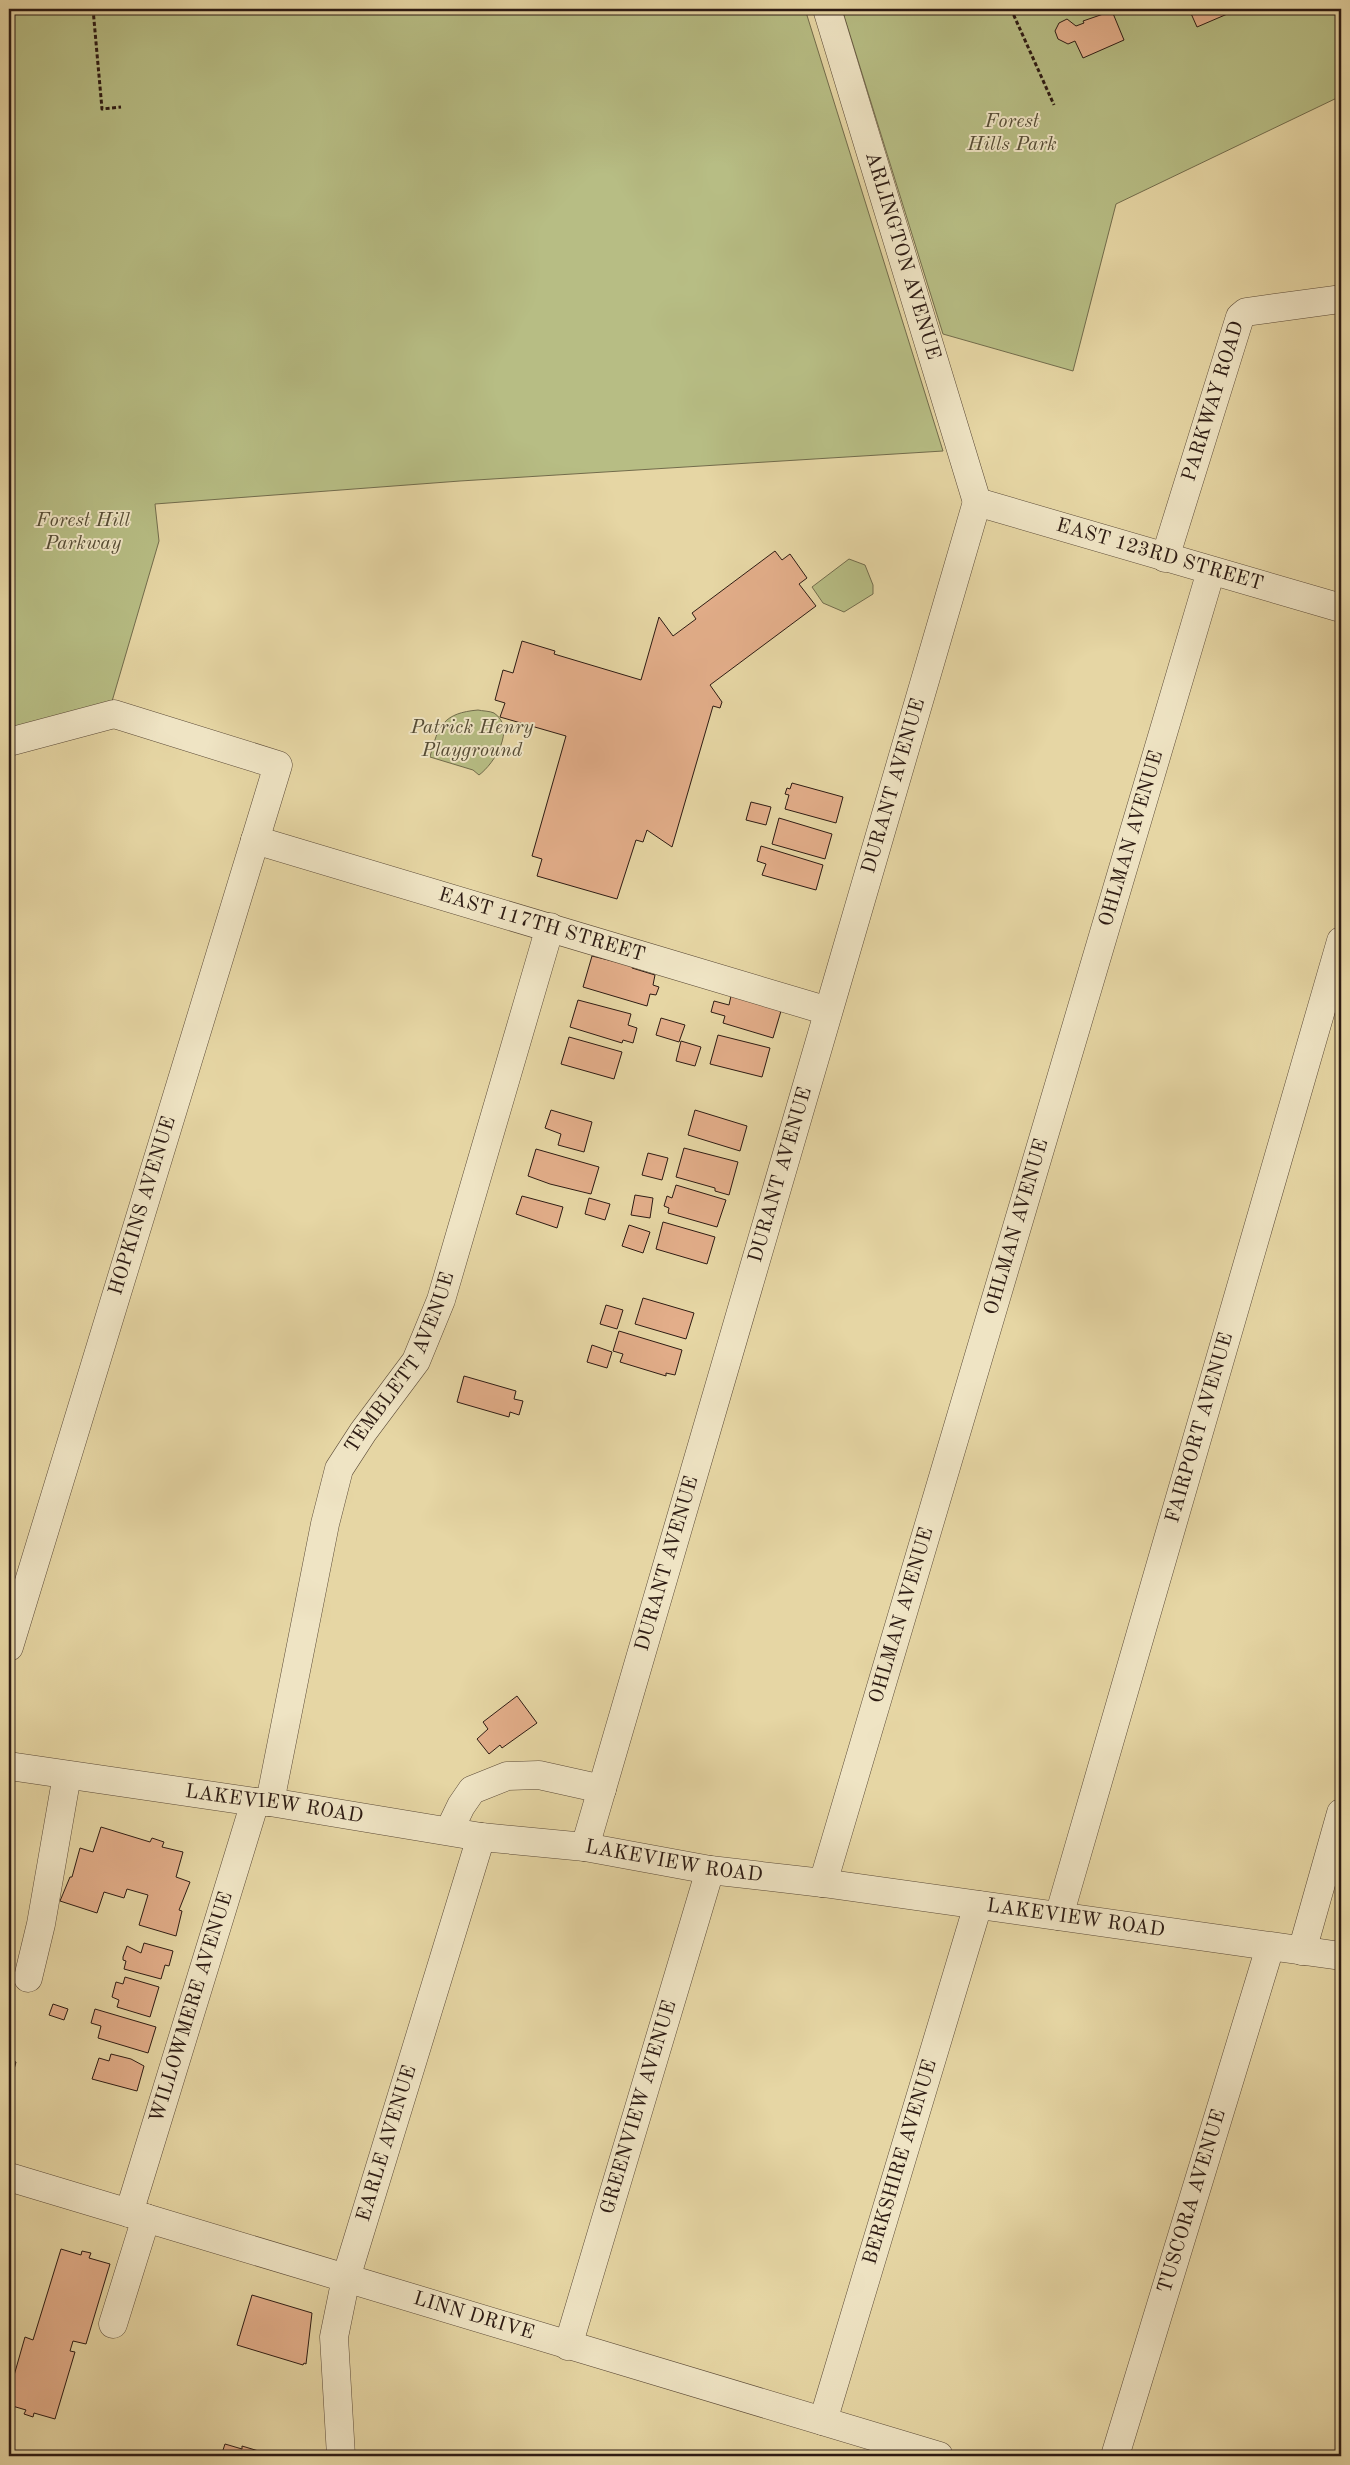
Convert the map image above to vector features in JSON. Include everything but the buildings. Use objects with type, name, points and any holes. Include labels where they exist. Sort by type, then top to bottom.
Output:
[{"type":"street","name":"ARLINGTON AVENUE","points":[[827,9],[977,502]]},
{"type":"street","name":"PARKWAY ROAD","points":[[1165,558],[1240,317],[1246,312],[1341,299]]},
{"type":"street","name":"EAST 123RD STREET","points":[[977,502],[1341,608]]},
{"type":"street","name":"DURANT AVENUE","points":[[585,1848],[977,502]]},
{"type":"street","name":"OHLMAN AVENUE","points":[[823,1883],[1211,571]]},
{"type":"street","name":"HOPKINS AVENUE","points":[[9,742],[114,714],[278,765],[9,1647]]},
{"type":"street","name":"EAST 117TH STREET","points":[[255,840],[828,1011]]},
{"type":"street","name":"TEMBLETT AVENUE","points":[[262,1802],[339,1469],[363,1432],[416,1361],[441,1300],[550,927]]},
{"type":"street","name":"FAIRPORT AVENUE","points":[[1058,1916],[1341,941]]},
{"type":"street","name":"LAKEVIEW ROAD","points":[[9,1766],[262,1802],[481,1837],[585,1848],[710,1870],[823,1883],[1341,1956]]},
{"type":"street","points":[[28,1978],[41,1924],[67,1775]]},
{"type":"street","points":[[449,1831],[461,1806],[472,1790],[507,1776],[539,1775],[602,1789]]},
{"type":"street","name":"WILLOWMERE AVENUE","points":[[113,2324],[137,2216],[262,1802]]},
{"type":"street","points":[[1302,1951],[1341,1813]]},
{"type":"street","name":"EARLE AVENUE","points":[[341,2456],[334,2337],[346,2278],[481,1837]]},
{"type":"street","name":"GREENVIEW AVENUE","points":[[568,2346],[710,1870]]},
{"type":"street","name":"BERKSHIRE AVENUE","points":[[823,2421],[978,1905]]},
{"type":"street","name":"TUSCORA AVENUE","points":[[1115,2456],[1270,1947]]},
{"type":"street","name":"LINN DRIVE","points":[[9,2177],[939,2456]]},
{"type":"path","points":[[93,9],[102,109],[121,108]]},
{"type":"path","points":[[1010,9],[1054,105]]},
{"type":"green space","name":"Forest Hill Parkway","points":[[9,9],[805,9],[943,451],[460,481],[155,504],[159,541],[108,715],[9,742]]},
{"type":"green space","name":"Forest Hills Park","points":[[842,9],[1341,9],[1341,96],[1116,204],[1073,371],[943,334]]},
{"type":"green space","points":[[849,559],[865,565],[873,585],[873,594],[844,612],[823,603],[812,587]]},
{"type":"green space","name":"Patrick Henry Playground","points":[[478,710],[494,713],[501,720],[503,727],[501,746],[485,770],[479,775],[473,770],[430,757],[436,737],[444,723],[457,714]]}]
